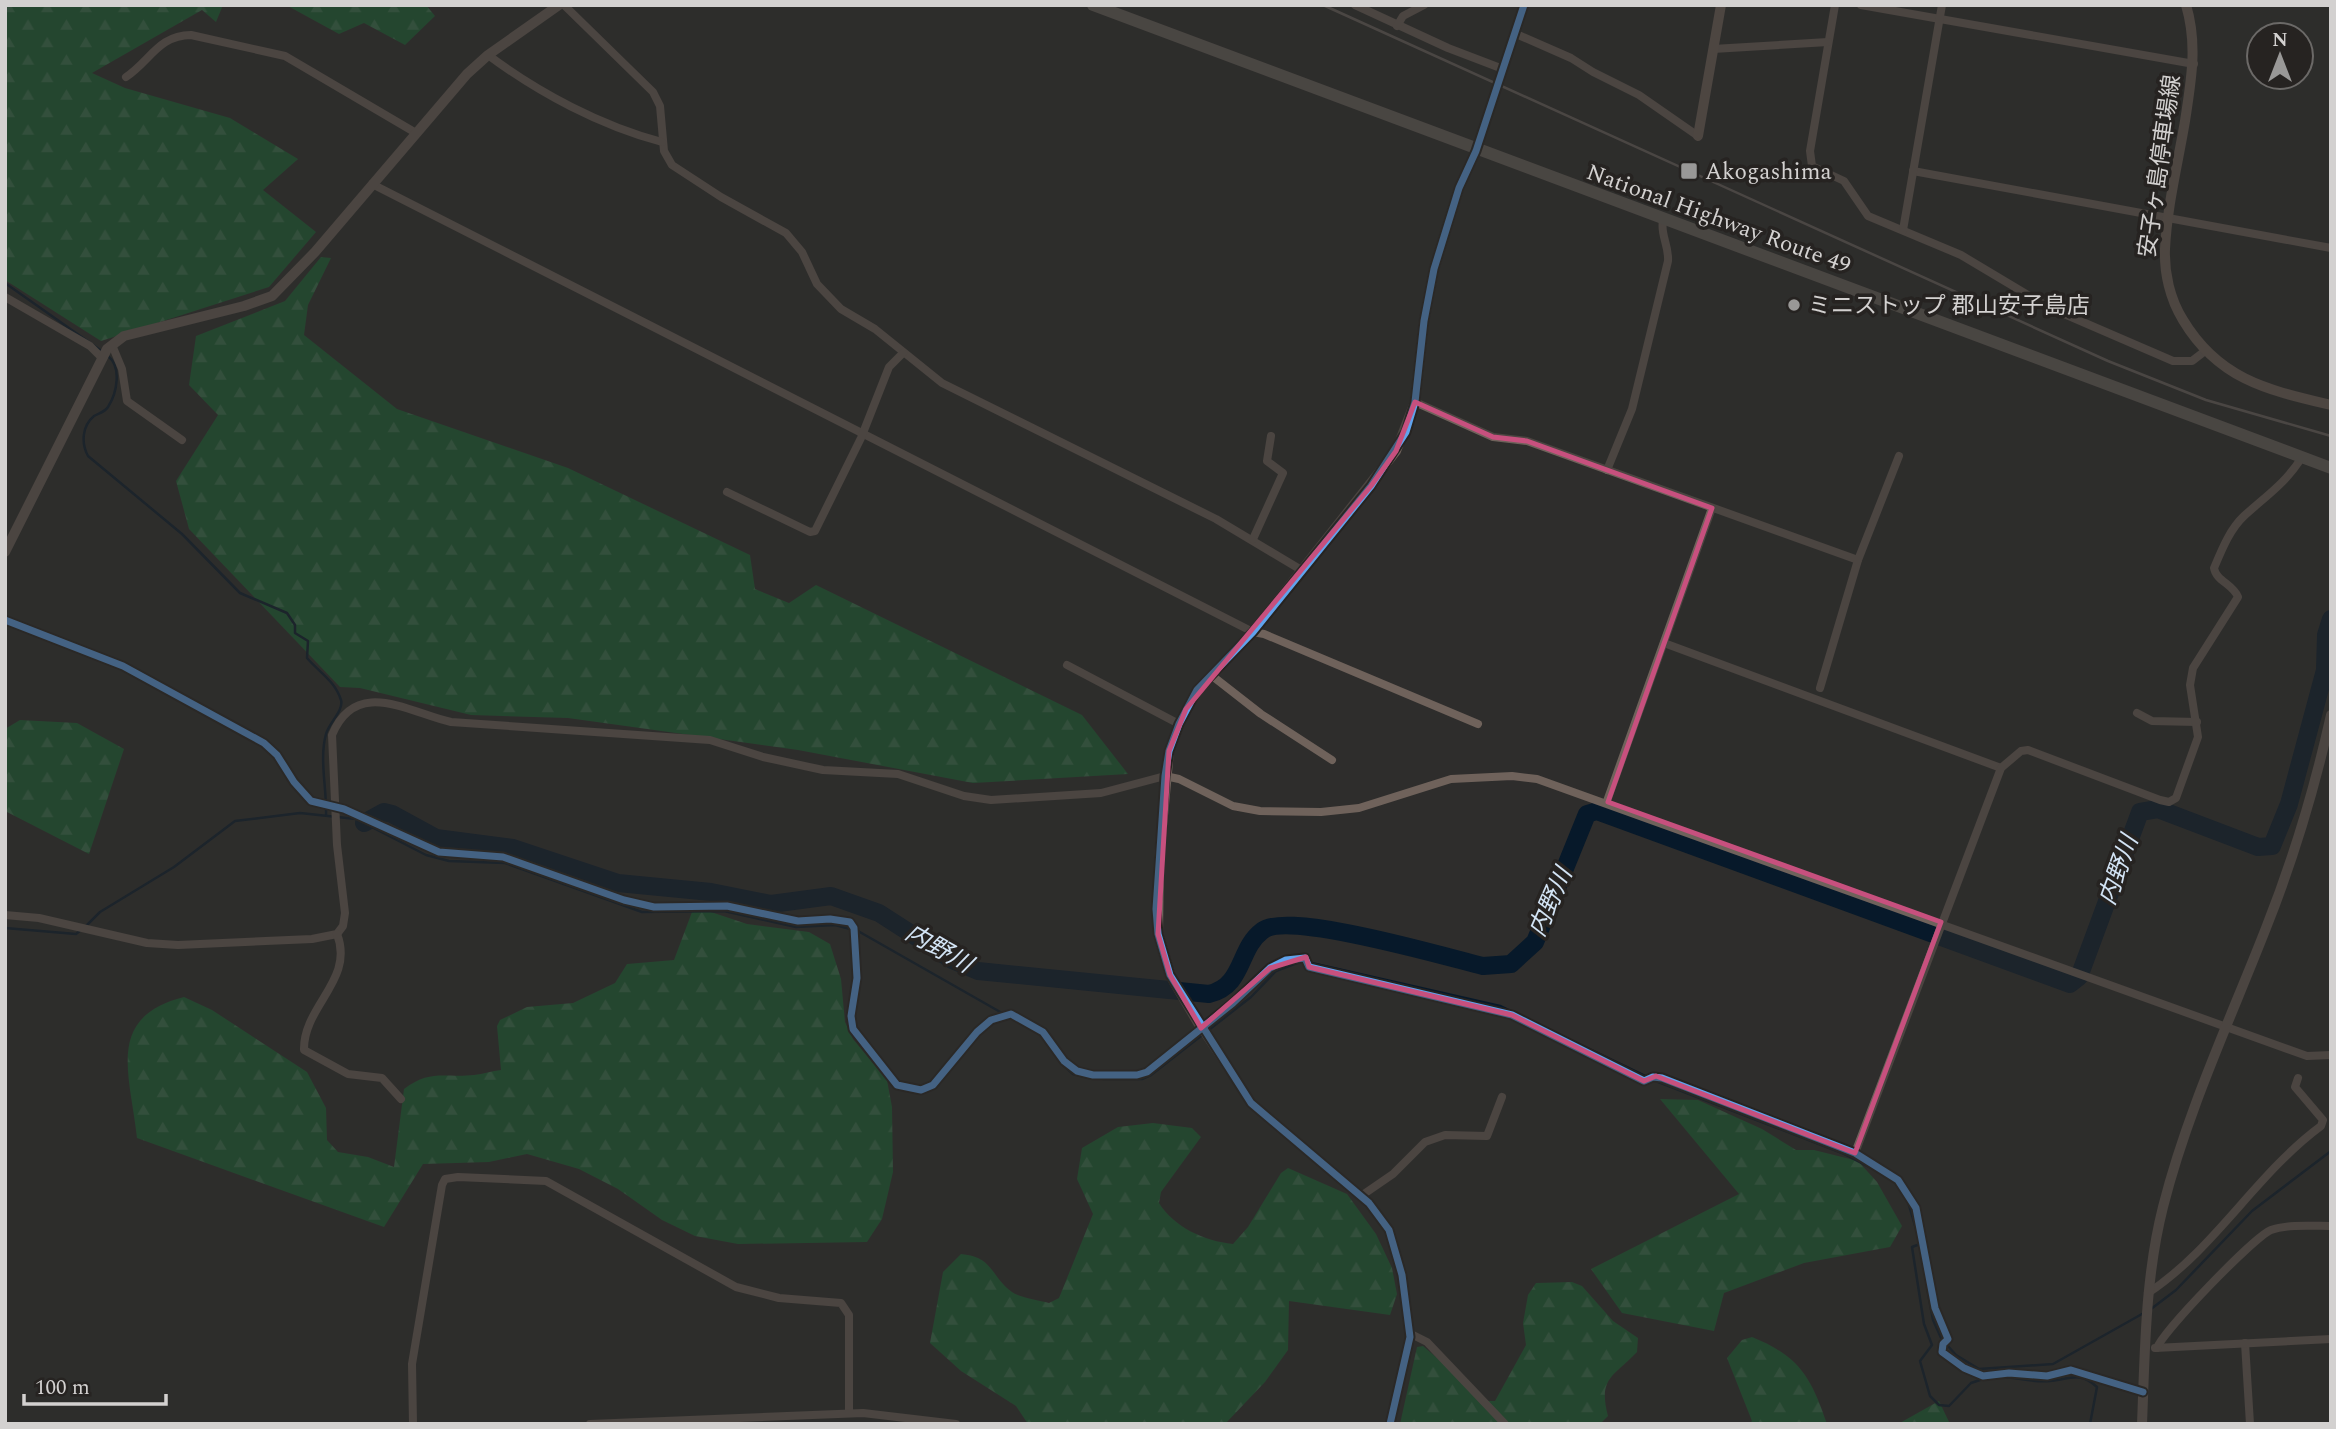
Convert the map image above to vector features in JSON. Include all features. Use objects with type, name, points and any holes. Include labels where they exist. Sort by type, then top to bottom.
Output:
[{"type":"highway","name":"National Highway Route 49","points":[[1093,5],[1663,221],[2331,468]]},
{"type":"main road","points":[[1698,136],[1721,5]]},
{"type":"main road","name":"安子ヶ島停車場線","points":[[2186,5],[2192,30],[2194,64],[2165,249],[2170,292],[2180,316],[2205,351],[2222,366],[2251,383],[2331,405]]},
{"type":"street","points":[[5,552],[102,358],[112,345],[124,336],[267,299],[315,253],[416,133],[488,55],[561,5],[647,82],[660,106],[662,142],[667,157],[678,171],[786,233],[802,253],[817,284],[829,299],[875,329],[942,383],[1253,540],[1303,570]]},
{"type":"street","points":[[1355,5],[1397,26],[1503,69]]},
{"type":"street","points":[[1397,26],[1403,16],[1424,5]]},
{"type":"street","points":[[1390,1424],[1409,1333],[1402,1275],[1389,1230],[1379,1213],[1361,1196],[1265,1118],[1251,1103],[1201,1028],[1170,975],[1158,934],[1156,909],[1165,776],[1169,751],[1179,724],[1197,690],[1253,632],[1396,452],[1415,402],[1424,321],[1434,269],[1458,188],[1476,151],[1524,5]]},
{"type":"street","points":[[1835,5],[1810,150],[1812,166],[1843,181],[1868,216],[1972,261],[2048,307],[2173,361],[2192,361],[2205,351]]},
{"type":"street","points":[[1861,5],[2194,64]]},
{"type":"street","points":[[1903,230],[1942,5]]},
{"type":"street","points":[[1514,33],[1572,58],[1593,72],[1639,95],[1698,136]]},
{"type":"street","points":[[126,77],[141,67],[160,43],[180,35],[191,35],[285,56],[416,133]]},
{"type":"street","points":[[1713,49],[1788,47],[1828,42]]},
{"type":"street","points":[[488,55],[520,79],[589,115],[662,142]]},
{"type":"street","points":[[1913,171],[2331,247]]},
{"type":"street","points":[[372,184],[1253,632],[1264,634],[1478,724]]},
{"type":"street","points":[[1607,470],[1632,409],[1668,261],[1668,244],[1662,231],[1663,221]]},
{"type":"street","points":[[5,297],[90,346],[102,358]]},
{"type":"street","points":[[112,345],[122,369],[127,401],[182,440]]},
{"type":"street","points":[[727,492],[810,532],[815,531],[862,433],[889,367],[903,353]]},
{"type":"street","points":[[1415,402],[1493,437],[1527,442],[1858,560]]},
{"type":"street","points":[[1253,540],[1283,473],[1267,461],[1271,436]]},
{"type":"street","points":[[1820,688],[1858,560],[1899,456]]},
{"type":"street","points":[[1855,1153],[2001,768],[2021,751],[2028,750],[2169,802],[2178,795],[2199,737],[2190,685],[2193,668],[2238,597],[2235,589],[2218,577],[2214,568],[2230,533],[2243,517],[2281,486],[2302,457]]},
{"type":"street","points":[[1607,801],[1712,508]]},
{"type":"street","points":[[5,620],[123,666],[258,738],[277,755],[294,782],[311,801],[334,806],[439,852],[503,857],[624,900],[663,908],[727,906],[805,922],[830,919],[850,922],[854,928],[858,978],[851,1016],[853,1029],[897,1085],[913,1090],[933,1085],[977,1032],[991,1020],[1011,1014],[1043,1032],[1069,1066],[1093,1074],[1147,1072],[1250,989],[1270,968],[1286,960],[1305,958],[1310,967],[1512,1015],[1644,1081],[1653,1077],[1662,1078],[1855,1153],[1898,1180],[1916,1208],[1935,1308],[1948,1339],[1941,1348],[1944,1354],[1983,1376],[2009,1373],[2047,1376],[2078,1371],[2144,1392]]},
{"type":"street","points":[[1664,643],[2001,768]]},
{"type":"street","points":[[1067,665],[1179,724]]},
{"type":"street","points":[[1211,675],[1261,714],[1332,760]]},
{"type":"street","points":[[5,915],[39,918],[147,943],[177,945],[312,939],[337,934],[343,926],[345,913],[334,806],[332,735],[340,720],[364,703],[413,708],[451,722],[710,740],[763,757],[823,770],[889,773],[964,796],[991,800],[1101,793],[1165,776],[1180,779],[1233,806],[1260,811],[1344,811],[1451,779],[1512,776],[1537,779],[1607,801],[2307,1056],[2331,1055]]},
{"type":"street","points":[[2137,713],[2152,721],[2197,722]]},
{"type":"street","points":[[2142,1424],[2148,1293],[2166,1194],[2225,1026],[2267,926],[2297,839],[2331,715]]},
{"type":"street","points":[[337,934],[342,947],[341,964],[336,980],[308,1028],[304,1050],[348,1074],[382,1078],[401,1099]]},
{"type":"street","points":[[2148,1293],[2173,1276],[2249,1192],[2321,1126],[2323,1120],[2318,1111],[2295,1087],[2298,1078]]},
{"type":"street","points":[[1361,1196],[1393,1174],[1425,1142],[1445,1135],[1487,1136],[1502,1097]]},
{"type":"street","points":[[413,1424],[412,1364],[442,1185],[445,1179],[458,1177],[546,1181],[736,1287],[779,1298],[841,1303],[849,1315],[849,1413]]},
{"type":"street","points":[[2157,1348],[2161,1339],[2196,1301],[2264,1234],[2284,1228],[2331,1226]]},
{"type":"street","points":[[1409,1333],[1427,1342],[1505,1424]]},
{"type":"street","points":[[2145,1349],[2331,1339]]},
{"type":"street","points":[[2245,1343],[2249,1424]]},
{"type":"street","points":[[590,1424],[849,1413],[956,1424]]},
{"type":"highlighted area","points":[[1415,402],[1493,437],[1527,441],[1712,508],[1608,802],[1941,922],[1855,1153],[1656,1076],[1644,1081],[1512,1015],[1309,967],[1306,957],[1270,968],[1201,1028],[1170,975],[1158,934],[1169,751],[1186,709],[1371,486],[1396,451]]},
{"type":"green space","points":[[5,5],[223,5],[216,22],[202,10],[92,73],[125,88],[230,118],[298,159],[263,190],[316,232],[269,287],[101,341],[5,280]]},
{"type":"green space","points":[[286,5],[426,5],[435,16],[405,45],[364,23],[339,34]]},
{"type":"green space","points":[[321,257],[331,258],[308,305],[304,335],[397,409],[568,468],[750,555],[755,589],[789,603],[816,585],[1082,715],[1128,774],[973,783],[798,750],[568,718],[471,715],[360,688],[340,687],[189,529],[176,481],[218,415],[189,385],[196,336],[285,301]]},
{"type":"green space","points":[[20,720],[77,723],[124,749],[89,854],[5,811],[5,729]]},
{"type":"green space","points":[[708,911],[747,924],[809,932],[830,944],[841,979],[845,1022],[853,1039],[887,1080],[892,1107],[893,1172],[882,1219],[867,1242],[738,1244],[695,1236],[662,1220],[618,1189],[579,1169],[527,1154],[489,1162],[423,1164],[384,1227],[137,1138],[128,1070],[128,1051],[133,1033],[142,1018],[159,1006],[184,997],[212,1010],[307,1072],[326,1108],[327,1140],[338,1152],[368,1157],[394,1167],[404,1089],[430,1077],[474,1075],[501,1070],[497,1026],[500,1020],[527,1007],[573,1003],[615,983],[627,964],[674,960],[692,912]]},
{"type":"green space","points":[[1660,1099],[1698,1100],[1762,1129],[1796,1150],[1814,1150],[1858,1161],[1877,1182],[1902,1226],[1890,1247],[1804,1263],[1724,1293],[1714,1331],[1622,1313],[1591,1269],[1739,1194]]},
{"type":"green space","points":[[1153,1123],[1192,1128],[1201,1137],[1161,1192],[1159,1203],[1181,1226],[1211,1240],[1233,1244],[1248,1227],[1281,1173],[1288,1168],[1347,1194],[1376,1234],[1392,1268],[1397,1294],[1390,1315],[1289,1301],[1288,1350],[1265,1382],[1225,1424],[1028,1424],[1016,1406],[961,1371],[930,1343],[943,1272],[961,1254],[972,1256],[986,1263],[1005,1286],[1016,1294],[1049,1303],[1059,1298],[1093,1214],[1077,1179],[1082,1148],[1118,1127]]},
{"type":"green space","points":[[1572,1282],[1582,1286],[1613,1321],[1638,1338],[1637,1352],[1615,1373],[1606,1386],[1605,1403],[1608,1416],[1600,1424],[1400,1424],[1417,1347],[1423,1346],[1487,1401],[1495,1401],[1526,1345],[1523,1323],[1528,1295],[1536,1283]]},
{"type":"green space","points":[[1752,1337],[1781,1352],[1801,1370],[1815,1393],[1827,1424],[1749,1424],[1752,1421],[1727,1358],[1742,1340]]},
{"type":"green space","points":[[1939,1401],[1950,1424],[1898,1424]]},
{"type":"waterway","points":[[5,283],[103,352]]},
{"type":"waterway","points":[[108,356],[117,373],[116,388],[108,407],[94,416],[85,430],[84,440],[88,456],[182,534],[240,593],[287,613],[295,625],[295,633],[308,641],[307,658],[338,693],[340,708],[324,744],[326,815]]},
{"type":"waterway","name":"内野川","points":[[364,823],[384,812],[436,838],[513,848],[618,883],[711,892],[771,904],[831,896],[879,913],[952,960],[978,971],[1209,994],[1229,983],[1254,939],[1262,931],[1277,926],[1333,930],[1483,966],[1511,964],[1535,942],[1587,814],[1597,811],[2070,984],[2079,977],[2140,812],[2158,809],[2258,847],[2272,846],[2289,804],[2325,670],[2326,635],[2331,619]]},
{"type":"waterway","points":[[86,926],[100,912],[174,867],[235,821],[300,813],[356,819],[426,855],[449,861],[505,863],[642,912],[724,911],[796,927],[835,925],[858,931],[1002,1013]]},
{"type":"waterway","points":[[5,928],[76,934],[81,930]]},
{"type":"waterway","points":[[1307,962],[1500,1006],[1647,1077]]},
{"type":"waterway","points":[[1103,1079],[1142,1079],[1151,1075],[1251,997],[1276,971],[1297,963]]},
{"type":"waterway","points":[[1062,1064],[1073,1074],[1089,1078]]},
{"type":"waterway","points":[[1653,1080],[1842,1153],[1873,1169]]},
{"type":"waterway","points":[[2151,1309],[2176,1290],[2252,1211],[2331,1151]]},
{"type":"waterway","points":[[1908,1202],[1916,1229]]},
{"type":"waterway","points":[[1920,1244],[1912,1247],[1924,1324],[1932,1345],[1920,1361],[1930,1396],[1939,1405],[1949,1406],[1971,1383],[1983,1379]]},
{"type":"waterway","points":[[1927,1287],[1933,1320],[1942,1340]]},
{"type":"waterway","points":[[1947,1345],[1956,1355],[1979,1369],[2053,1364],[2142,1314]]},
{"type":"waterway","points":[[2004,1377],[2033,1381],[2080,1378],[2091,1382],[2097,1387],[2090,1424]]},
{"type":"railway","points":[[1323,5],[2108,361],[2206,400],[2331,436]]},
{"type":"cycle path","points":[[1390,1424],[1410,1337],[1402,1275],[1389,1230],[1369,1203],[1251,1103],[1170,975],[1158,934],[1156,909],[1165,776],[1169,751],[1179,724],[1197,690],[1253,632],[1371,486],[1406,432],[1415,402],[1424,321],[1434,269],[1459,188],[1476,151],[1524,5]]},
{"type":"cycle path","points":[[5,620],[123,666],[264,743],[277,755],[294,782],[311,801],[344,809],[439,852],[503,857],[624,900],[654,907],[727,906],[798,921],[830,919],[850,922],[854,928],[857,978],[851,1016],[853,1029],[897,1085],[921,1090],[933,1085],[977,1032],[991,1020],[1011,1014],[1043,1032],[1064,1061],[1077,1071],[1093,1075],[1137,1075],[1147,1072],[1233,1003],[1270,968],[1286,960],[1305,958],[1309,967],[1512,1015],[1644,1081],[1653,1077],[1662,1078],[1855,1153],[1898,1180],[1916,1208],[1935,1308],[1948,1339],[1943,1344],[1942,1352],[1964,1368],[1983,1376],[2009,1373],[2047,1376],[2071,1370],[2143,1392]]},
{"type":"place","name":"Akogashima","points":[[1689,171]]},
{"type":"place","name":"ミニストップ 郡山安子島店","points":[[1794,305]]}]
